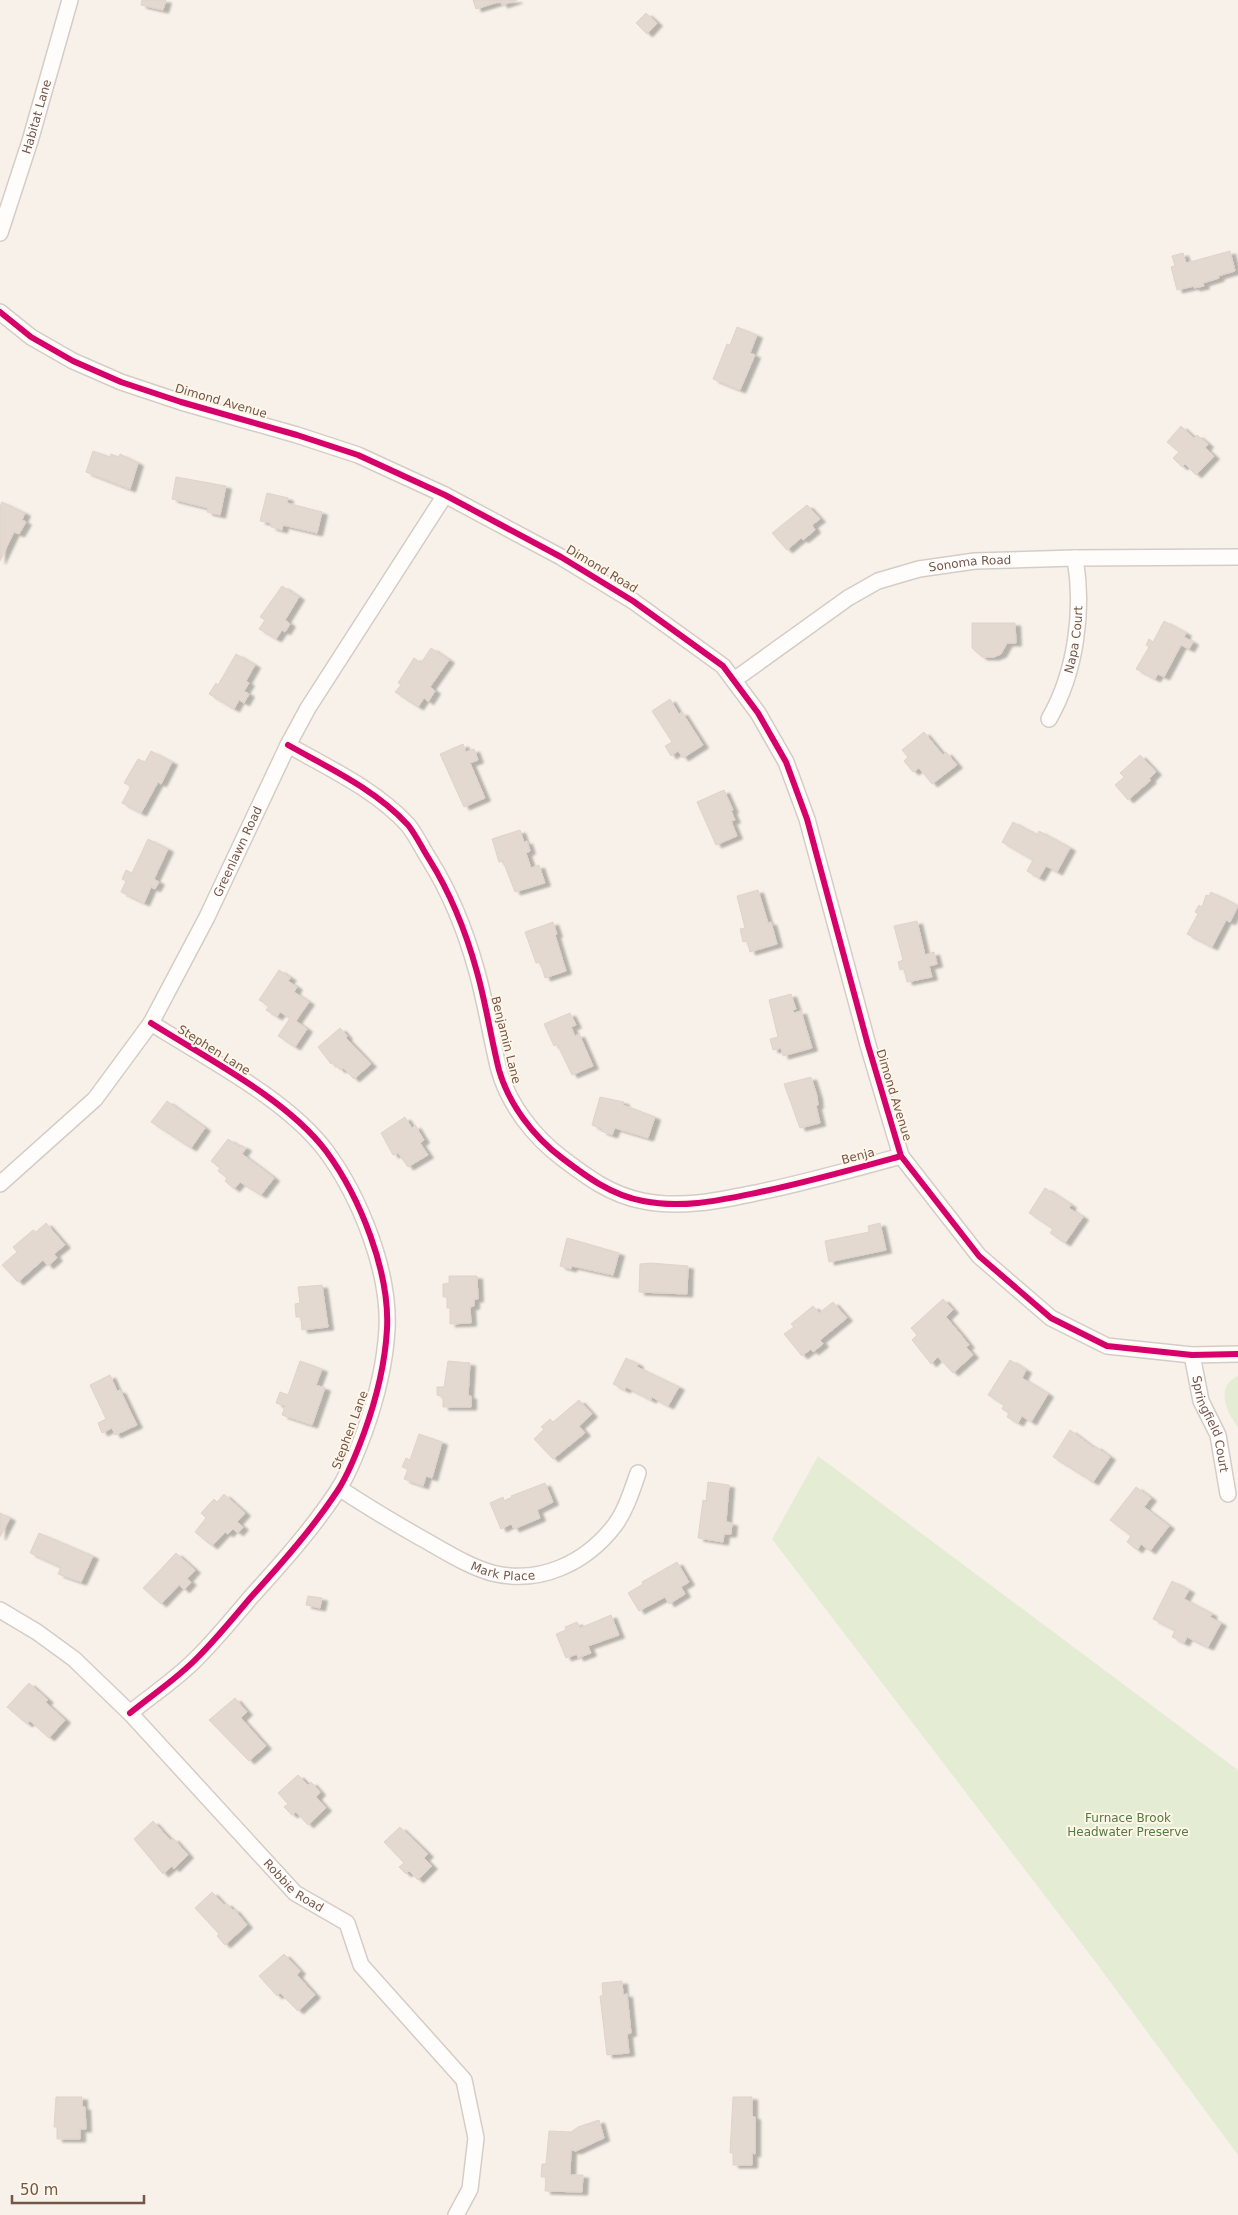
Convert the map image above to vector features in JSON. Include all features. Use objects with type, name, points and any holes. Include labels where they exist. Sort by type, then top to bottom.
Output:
[{"type":"street","name":"Habitat Lane","points":[[0,233],[30,141],[70,0]]},
{"type":"street","name":"Dimond Avenue","points":[[0,312],[31,337],[73,361],[121,382],[358,455],[445,495]]},
{"type":"street","name":"Dimond Road","points":[[445,495],[561,557],[633,601],[723,666],[734,680]]},
{"type":"street","name":"Greenlawn Road","points":[[0,1184],[95,1099],[151,1023],[207,917],[288,745],[308,708],[445,495]]},
{"type":"street","name":"Sonoma Road","points":[[734,680],[848,598],[878,581],[920,569],[975,561],[1238,557]]},
{"type":"street","name":"Napa Court","points":[[1049,719],[1062,693],[1078,620],[1079,579],[1075,558]]},
{"type":"street","name":"Dimond Avenue","points":[[734,680],[758,712],[786,762],[807,819],[865,1036],[901,1156],[978,1256],[1051,1318],[1107,1346],[1192,1355],[1238,1354]]},
{"type":"street","name":"Benjamin Lane","points":[[288,745],[341,774],[393,810],[410,827],[444,882],[463,929],[477,972],[500,1072],[511,1101],[550,1150],[592,1181],[616,1193],[642,1201],[675,1205],[709,1202],[821,1178]]},
{"type":"street","name":"Stephen Lane","points":[[130,1714],[198,1658],[296,1546],[340,1488],[372,1411],[383,1365],[387,1327],[384,1292],[376,1254],[364,1218],[350,1188],[325,1150],[273,1100],[151,1023]]},
{"type":"street","name":"Benja","points":[[821,1178],[901,1156]]},
{"type":"street","name":"Springfield Court","points":[[1192,1355],[1202,1401],[1218,1435],[1228,1494]]},
{"type":"street","name":"Mark Place","points":[[340,1488],[372,1510],[460,1560],[492,1573],[523,1576],[551,1572],[574,1563],[595,1547],[616,1524],[625,1508],[638,1473]]},
{"type":"street","name":"Robbie Road","points":[[0,1610],[38,1632],[74,1659],[130,1714],[295,1893],[347,1923],[361,1965],[464,2080],[476,2138],[470,2189],[456,2215]]},
{"type":"green space","points":[[1238,1376],[1238,1427],[1227,1407],[1225,1393],[1231,1380]]},
{"type":"green space","name":"Furnace Brook Headwater Preserve","points":[[818,1456],[1238,1770],[1238,2155],[1097,1964],[772,1539]]},
{"type":"building","points":[[142,0],[166,0],[163,10],[141,5]]},
{"type":"building","points":[[473,0],[517,0],[502,5],[501,1],[476,9]]},
{"type":"building","points":[[646,13],[657,23],[647,34],[636,23]]},
{"type":"building","points":[[1230,251],[1235,271],[1203,283],[1204,286],[1177,290],[1171,267],[1175,266],[1172,256],[1183,253],[1186,263]]},
{"type":"building","points":[[737,327],[757,335],[750,353],[755,355],[740,390],[713,379],[727,344],[730,345]]},
{"type":"building","points":[[1181,426],[1194,438],[1197,435],[1208,444],[1205,448],[1214,456],[1196,475],[1185,464],[1182,467],[1173,458],[1179,452],[1167,442]]},
{"type":"building","points":[[93,451],[110,457],[111,454],[119,457],[120,454],[138,463],[130,489],[86,472]]},
{"type":"building","points":[[176,477],[226,486],[220,515],[207,512],[208,508],[172,499]]},
{"type":"building","points":[[267,493],[288,498],[287,503],[322,512],[317,533],[283,525],[282,530],[271,527],[271,523],[260,521]]},
{"type":"building","points":[[2,502],[25,513],[22,520],[26,522],[19,534],[14,532],[0,561],[0,506]]},
{"type":"building","points":[[807,505],[820,519],[812,525],[815,530],[803,540],[801,538],[787,550],[772,533]]},
{"type":"building","points":[[282,586],[299,597],[285,620],[290,624],[285,632],[282,630],[276,639],[259,629],[265,620],[260,617]]},
{"type":"building","points":[[1164,621],[1186,633],[1184,637],[1193,642],[1189,649],[1181,645],[1164,677],[1158,674],[1155,679],[1136,669],[1149,647],[1146,645],[1149,639],[1153,642]]},
{"type":"building","points":[[972,623],[1015,623],[1016,643],[1007,643],[1001,654],[994,657],[982,657],[972,648]]},
{"type":"building","points":[[431,648],[449,660],[430,687],[435,691],[428,702],[424,698],[418,707],[395,692],[401,685],[398,683],[414,658],[421,663]]},
{"type":"building","points":[[236,654],[255,665],[246,681],[249,683],[244,691],[249,694],[244,703],[239,700],[234,709],[209,694],[216,683],[218,685]]},
{"type":"building","points":[[670,699],[679,714],[682,712],[703,745],[683,758],[678,751],[671,756],[665,746],[672,742],[652,711]]},
{"type":"building","points":[[924,732],[943,755],[946,752],[957,765],[932,784],[919,768],[913,772],[904,761],[908,757],[902,750]]},
{"type":"building","points":[[463,744],[466,752],[474,749],[478,760],[470,763],[485,798],[464,807],[440,754]]},
{"type":"building","points":[[151,751],[172,762],[161,784],[158,782],[141,813],[122,803],[131,786],[124,783],[138,759],[145,762]]},
{"type":"building","points":[[1140,755],[1156,772],[1149,779],[1151,780],[1128,800],[1115,785],[1124,777],[1120,773]]},
{"type":"building","points":[[724,790],[733,810],[731,811],[735,820],[731,821],[737,836],[716,845],[697,802]]},
{"type":"building","points":[[1013,822],[1037,835],[1039,831],[1070,848],[1057,872],[1046,866],[1039,878],[1027,871],[1033,860],[1002,842]]},
{"type":"building","points":[[520,830],[524,842],[527,841],[530,851],[526,853],[531,868],[539,865],[545,883],[515,892],[503,861],[499,862],[492,839]]},
{"type":"building","points":[[148,839],[168,849],[154,879],[159,882],[155,889],[151,887],[144,903],[121,892],[126,881],[122,879],[126,870],[132,873]]},
{"type":"building","points":[[758,890],[768,923],[771,922],[777,944],[750,952],[747,941],[743,942],[740,929],[745,928],[737,896]]},
{"type":"building","points":[[1211,892],[1238,906],[1230,922],[1226,920],[1212,947],[1187,934],[1198,914],[1195,912],[1199,905],[1202,907],[1206,895],[1209,896]]},
{"type":"building","points":[[917,921],[925,955],[934,952],[937,964],[929,966],[932,977],[907,982],[904,969],[900,970],[898,962],[903,960],[894,926]]},
{"type":"building","points":[[553,922],[566,971],[545,978],[540,962],[536,963],[525,932]]},
{"type":"building","points":[[279,970],[291,978],[288,981],[297,987],[294,992],[309,1002],[296,1021],[307,1029],[295,1047],[278,1036],[290,1018],[280,1012],[277,1017],[266,1010],[269,1006],[259,1000]]},
{"type":"building","points":[[791,994],[796,1009],[793,1010],[794,1013],[801,1011],[812,1048],[783,1056],[781,1048],[773,1050],[770,1039],[778,1037],[769,1000]]},
{"type":"building","points":[[570,1013],[576,1025],[571,1027],[575,1036],[579,1034],[593,1066],[572,1075],[557,1044],[554,1046],[544,1024]]},
{"type":"building","points":[[340,1028],[347,1036],[346,1038],[371,1064],[354,1079],[343,1068],[340,1070],[333,1062],[331,1064],[318,1047]]},
{"type":"building","points":[[811,1077],[817,1096],[818,1105],[816,1106],[820,1123],[800,1128],[784,1084]]},
{"type":"building","points":[[600,1097],[624,1102],[623,1105],[655,1117],[648,1138],[615,1128],[612,1135],[592,1125]]},
{"type":"building","points":[[167,1101],[205,1128],[191,1148],[151,1122]]},
{"type":"building","points":[[405,1117],[412,1128],[415,1125],[424,1140],[420,1143],[428,1155],[408,1167],[398,1153],[393,1155],[381,1133]]},
{"type":"building","points":[[228,1139],[240,1147],[241,1145],[246,1148],[242,1154],[274,1178],[261,1195],[240,1182],[234,1189],[225,1181],[227,1178],[218,1171],[220,1168],[211,1161]]},
{"type":"building","points":[[1045,1188],[1071,1205],[1069,1208],[1083,1217],[1065,1243],[1050,1233],[1053,1229],[1029,1213]]},
{"type":"building","points":[[46,1223],[65,1245],[54,1254],[57,1258],[48,1266],[43,1260],[18,1282],[2,1265],[17,1252],[13,1247],[33,1230],[36,1232]]},
{"type":"building","points":[[880,1223],[886,1250],[829,1262],[825,1241],[869,1232],[868,1226]]},
{"type":"building","points":[[567,1238],[619,1253],[613,1275],[572,1266],[571,1269],[560,1266]]},
{"type":"building","points":[[640,1264],[688,1266],[687,1294],[639,1292]]},
{"type":"building","points":[[449,1276],[477,1276],[478,1299],[474,1299],[474,1306],[470,1307],[471,1323],[450,1324],[450,1308],[447,1308],[447,1297],[443,1297],[443,1284],[449,1283]]},
{"type":"building","points":[[322,1285],[328,1327],[302,1330],[301,1317],[296,1317],[295,1304],[300,1303],[298,1287]]},
{"type":"building","points":[[943,1299],[953,1310],[946,1317],[969,1345],[966,1347],[973,1355],[953,1373],[938,1357],[931,1364],[912,1340],[917,1335],[911,1328]]},
{"type":"building","points":[[833,1302],[847,1318],[820,1340],[823,1344],[813,1352],[811,1349],[802,1356],[784,1334],[794,1327],[791,1324],[813,1306],[819,1313]]},
{"type":"building","points":[[626,1358],[638,1364],[637,1367],[679,1387],[668,1406],[652,1397],[651,1400],[626,1387],[625,1390],[613,1384]]},
{"type":"building","points":[[1010,1360],[1026,1370],[1022,1378],[1048,1394],[1031,1422],[1022,1416],[1018,1423],[1007,1417],[1009,1413],[1002,1409],[1004,1405],[988,1395]]},
{"type":"building","points":[[300,1361],[322,1369],[316,1385],[325,1388],[312,1425],[282,1415],[285,1406],[276,1403],[280,1392],[288,1395]]},
{"type":"building","points":[[448,1361],[470,1363],[468,1396],[471,1396],[471,1407],[443,1407],[443,1397],[437,1395],[437,1387],[444,1387]]},
{"type":"building","points":[[110,1375],[117,1391],[120,1390],[137,1425],[115,1435],[112,1428],[102,1433],[98,1423],[106,1419],[90,1385]]},
{"type":"building","points":[[579,1400],[592,1414],[579,1426],[585,1433],[553,1459],[534,1439],[544,1429],[541,1427],[550,1419],[553,1422]]},
{"type":"building","points":[[1070,1430],[1110,1457],[1093,1482],[1053,1457]]},
{"type":"building","points":[[419,1434],[442,1442],[432,1478],[426,1476],[423,1486],[404,1479],[408,1469],[402,1467],[406,1458],[410,1460]]},
{"type":"building","points":[[708,1482],[729,1485],[726,1522],[732,1523],[731,1534],[724,1534],[723,1542],[698,1538],[703,1500],[706,1501]]},
{"type":"building","points":[[545,1483],[553,1502],[537,1510],[540,1518],[514,1529],[511,1524],[501,1529],[490,1503],[503,1497],[504,1501],[511,1496]]},
{"type":"building","points":[[1136,1487],[1151,1498],[1144,1507],[1169,1526],[1150,1551],[1141,1544],[1137,1550],[1127,1542],[1131,1536],[1110,1520]]},
{"type":"building","points":[[224,1494],[245,1513],[237,1522],[243,1527],[238,1533],[233,1529],[228,1534],[225,1532],[212,1546],[195,1532],[206,1518],[201,1513],[214,1499],[217,1502]]},
{"type":"building","points":[[0,1513],[10,1518],[0,1537]]},
{"type":"building","points":[[39,1533],[93,1556],[81,1582],[58,1574],[61,1567],[30,1553]]},
{"type":"building","points":[[176,1553],[195,1570],[187,1579],[191,1582],[184,1590],[179,1585],[161,1604],[143,1588]]},
{"type":"building","points":[[677,1562],[689,1582],[681,1587],[685,1594],[669,1604],[665,1597],[639,1611],[628,1593],[643,1584],[642,1582]]},
{"type":"building","points":[[1172,1581],[1189,1590],[1184,1599],[1212,1614],[1210,1617],[1221,1623],[1208,1647],[1187,1637],[1184,1643],[1172,1637],[1175,1630],[1153,1619]]},
{"type":"building","points":[[308,1596],[322,1598],[320,1608],[306,1605]]},
{"type":"building","points":[[611,1615],[619,1635],[588,1646],[591,1653],[578,1658],[577,1654],[566,1658],[556,1634],[566,1630],[565,1627],[577,1622],[580,1628]]},
{"type":"building","points":[[29,1683],[48,1700],[45,1702],[65,1720],[49,1738],[30,1721],[27,1724],[7,1707]]},
{"type":"building","points":[[235,1698],[247,1712],[241,1718],[266,1746],[249,1761],[209,1720]]},
{"type":"building","points":[[298,1775],[308,1785],[311,1782],[320,1792],[316,1797],[326,1808],[308,1825],[296,1812],[292,1815],[284,1807],[288,1804],[278,1793]]},
{"type":"building","points":[[153,1821],[171,1841],[173,1838],[188,1855],[174,1869],[172,1866],[163,1874],[134,1839]]},
{"type":"building","points":[[400,1827],[428,1854],[424,1858],[432,1866],[418,1880],[409,1871],[406,1874],[399,1867],[404,1863],[384,1842]]},
{"type":"building","points":[[212,1892],[224,1905],[226,1903],[234,1909],[247,1925],[225,1945],[217,1936],[219,1934],[195,1908]]},
{"type":"building","points":[[284,1954],[300,1971],[297,1975],[315,1995],[298,2011],[280,1993],[277,1996],[259,1976]]},
{"type":"building","points":[[622,1981],[623,1995],[627,1994],[631,2033],[627,2034],[629,2053],[607,2055],[600,1996],[603,1996],[602,1983]]},
{"type":"building","points":[[56,2097],[82,2097],[82,2107],[85,2107],[86,2129],[80,2129],[80,2139],[57,2139],[57,2127],[54,2127]]},
{"type":"building","points":[[733,2097],[752,2097],[752,2116],[755,2117],[755,2154],[752,2153],[752,2165],[733,2165],[733,2153],[730,2153]]},
{"type":"building","points":[[599,2120],[604,2138],[576,2151],[571,2150],[570,2175],[583,2175],[582,2192],[545,2191],[546,2177],[541,2177],[542,2164],[546,2164],[549,2131],[571,2132],[578,2127]]},
{"type":"cycle path","points":[[0,312],[31,337],[73,361],[121,382],[358,455],[445,495],[561,557],[633,601],[723,666],[758,713],[786,762],[807,819],[868,1045],[901,1156],[979,1256],[1051,1318],[1107,1346],[1192,1355],[1238,1354]]},
{"type":"cycle path","points":[[288,745],[367,790],[395,812],[411,829],[437,872],[463,928],[480,984],[499,1070],[509,1096],[532,1130],[552,1150],[590,1178],[610,1190],[643,1201],[673,1204],[702,1203],[778,1188],[901,1156]]},
{"type":"cycle path","points":[[130,1713],[182,1672],[212,1642],[297,1545],[338,1490],[356,1455],[372,1408],[382,1369],[387,1329],[384,1284],[370,1236],[350,1190],[326,1151],[310,1132],[268,1097],[151,1023]]}]
